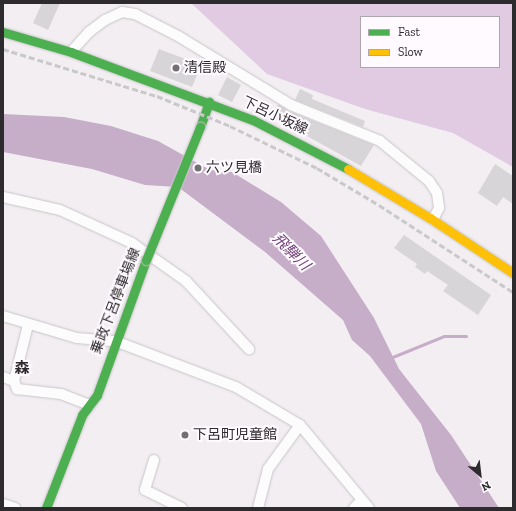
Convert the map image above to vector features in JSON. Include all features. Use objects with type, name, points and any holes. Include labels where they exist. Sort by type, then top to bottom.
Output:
[{"type":"main road","name":"下呂小坂線","points":[[4,30],[71,52],[210,102],[253,120],[328,158],[433,220],[513,273]]},
{"type":"main road","name":"乗政下呂停車場線","points":[[46,508],[82,415],[97,395],[115,341],[146,260],[210,102]]},
{"type":"street","points":[[71,52],[89,32],[105,20],[122,12],[134,14],[178,36],[291,105],[380,141],[429,181],[437,193],[439,208],[433,220]]},
{"type":"street","points":[[3,197],[60,210],[132,243],[186,281],[249,349]]},
{"type":"street","points":[[3,316],[28,325],[76,338],[115,341],[236,387],[300,425],[366,504],[354,508]]},
{"type":"street","points":[[28,325],[14,381],[17,389],[62,394],[90,405]]},
{"type":"street","points":[[3,377],[14,381]]},
{"type":"street","points":[[258,508],[268,469],[300,425]]},
{"type":"street","points":[[154,460],[145,490],[182,508]]},
{"type":"street","points":[[3,504],[15,508]]},
{"type":"shaded area","points":[[191,3],[513,3],[513,167],[453,133],[365,109],[267,74]]},
{"type":"water","name":"飛騨川","points":[[3,114],[64,117],[111,126],[158,141],[210,170],[232,172],[281,202],[321,236],[374,318],[399,369],[451,435],[499,508],[460,508],[436,471],[421,424],[370,356],[352,340],[343,320],[265,252],[178,187],[145,185],[92,169],[3,152]]},
{"type":"building","points":[[42,3],[60,3],[48,30],[33,23]]},
{"type":"building","name":"清信殿","points":[[159,49],[201,65],[192,87],[150,71]]},
{"type":"building","points":[[227,77],[241,85],[232,102],[218,95]]},
{"type":"building","points":[[300,89],[313,95],[312,99],[365,121],[363,127],[295,100]]},
{"type":"building","points":[[278,104],[289,111],[374,145],[361,166],[271,116]]},
{"type":"building","points":[[495,164],[513,176],[513,204],[503,197],[497,206],[478,193]]},
{"type":"building","points":[[404,235],[491,295],[478,315],[443,291],[448,285],[427,271],[425,274],[415,267],[417,264],[394,248]]},
{"type":"waterway","points":[[390,358],[444,336],[466,336]]},
{"type":"railway","points":[[3,49],[157,96],[230,126],[317,168],[379,205],[513,292]]},
{"type":"traffic: fast","points":[[3,32],[71,52],[253,120],[348,169]]},
{"type":"traffic: fast","points":[[200,127],[209,102]]},
{"type":"traffic: fast","points":[[146,260],[200,127]]},
{"type":"traffic: fast","points":[[46,508],[82,415],[97,395],[146,260]]},
{"type":"traffic: slow","points":[[348,169],[430,218],[513,273]]},
{"type":"place","name":"清信殿","points":[[176,68]]},
{"type":"place","name":"六ツ見橋","points":[[198,168]]},
{"type":"place","name":"下呂町児童館","points":[[185,435]]},
{"type":"district","name":"森","points":[[22,369]]}]
